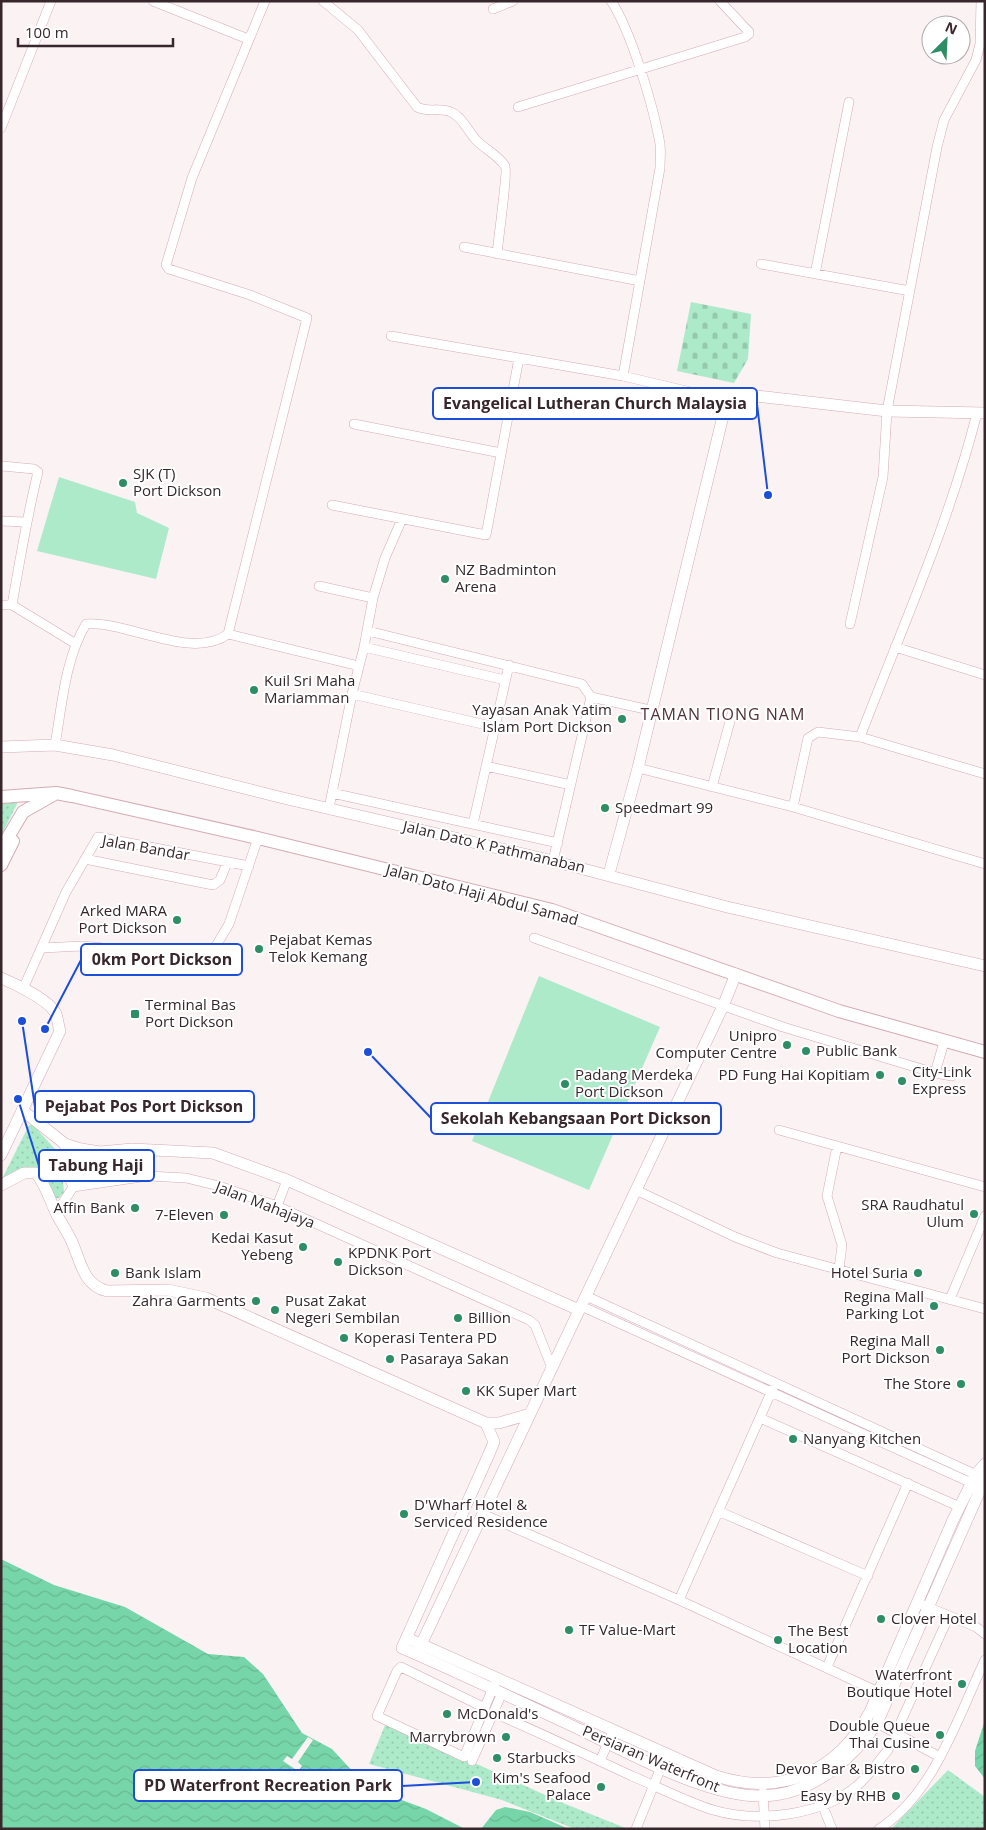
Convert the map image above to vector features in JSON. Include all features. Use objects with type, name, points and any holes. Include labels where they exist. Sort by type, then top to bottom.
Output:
[{"type":"main road","name":"Jalan Dato Haji Abdul Samad","points":[[1,797],[56,793],[258,838],[552,910],[839,1011],[985,1052]]},
{"type":"main road","points":[[1,849],[23,812],[56,793]]},
{"type":"main road","points":[[1,865],[22,823],[35,804]]},
{"type":"street","points":[[1,128],[51,1]]},
{"type":"street","points":[[153,1],[248,39]]},
{"type":"street","points":[[56,745],[66,680],[76,644],[86,624],[97,624],[193,644],[208,644],[228,634],[307,318],[250,295],[169,269],[166,265],[192,178],[265,1]]},
{"type":"street","points":[[323,1],[358,30],[417,107],[424,111],[451,112],[458,117],[475,139],[504,164],[507,170],[497,254]]},
{"type":"street","points":[[493,9],[513,1]]},
{"type":"street","points":[[611,1],[622,22],[639,70],[661,146],[660,168],[622,376]]},
{"type":"street","points":[[518,107],[749,34],[750,32],[720,1]]},
{"type":"street","points":[[850,624],[883,478],[887,411],[932,169],[944,120],[976,60],[980,44],[980,1]]},
{"type":"street","points":[[815,274],[850,102]]},
{"type":"street","points":[[464,247],[640,281]]},
{"type":"street","points":[[762,264],[910,291]]},
{"type":"street","points":[[391,336],[622,376],[716,398],[730,404]]},
{"type":"street","points":[[332,505],[486,535],[519,358]]},
{"type":"street","points":[[609,874],[638,768],[650,710],[722,420],[730,404],[748,395],[887,411],[981,413],[951,504],[860,737]]},
{"type":"street","points":[[354,424],[501,453]]},
{"type":"street","points":[[2,466],[34,469],[38,472],[25,522],[12,605]]},
{"type":"street","points":[[329,808],[352,694],[368,631],[373,598],[385,558],[402,519]]},
{"type":"street","points":[[1,521],[25,522]]},
{"type":"street","points":[[319,586],[373,598]]},
{"type":"street","points":[[1,605],[12,605],[17,610],[76,644]]},
{"type":"street","points":[[368,631],[582,684],[591,697],[650,710]]},
{"type":"street","points":[[228,634],[359,666]]},
{"type":"street","points":[[895,647],[985,675]]},
{"type":"street","points":[[364,648],[505,680]]},
{"type":"street","points":[[473,824],[509,666]]},
{"type":"street","points":[[352,694],[495,727]]},
{"type":"street","points":[[554,860],[591,697]]},
{"type":"street","points":[[712,787],[732,714]]},
{"type":"street","points":[[793,807],[808,738],[818,732],[860,737],[985,774]]},
{"type":"street","name":"Jalan Dato K Pathmanaban","points":[[1,747],[56,745],[113,755],[329,808],[554,860],[727,907],[985,966]]},
{"type":"street","points":[[486,766],[571,785]]},
{"type":"street","points":[[638,768],[793,807],[985,864]]},
{"type":"street","points":[[332,793],[558,843]]},
{"type":"street","name":"Jalan Bandar","points":[[23,989],[66,892],[98,837],[249,866]]},
{"type":"street","points":[[42,948],[82,946],[200,957],[210,956],[229,924],[258,838]]},
{"type":"street","points":[[85,859],[213,885],[220,880],[227,863]]},
{"type":"street","points":[[534,938],[723,1006],[866,1053],[952,1076]]},
{"type":"street","points":[[486,1423],[494,1442],[490,1454],[402,1648],[419,1649],[723,1006],[736,974]]},
{"type":"street","points":[[1,978],[23,989],[55,1012],[60,1031],[2,1152]]},
{"type":"street","points":[[935,1073],[944,1042]]},
{"type":"street","points":[[22,1110],[65,1144],[100,1152],[141,1150],[213,1153],[287,1180],[775,1383],[980,1480]]},
{"type":"street","points":[[779,1130],[985,1188]]},
{"type":"street","points":[[56,1214],[73,1187],[65,1170],[65,1144]]},
{"type":"street","points":[[837,1146],[827,1196],[842,1245],[839,1269]]},
{"type":"street","points":[[1,1185],[24,1173],[36,1173],[42,1179],[56,1214],[72,1242],[84,1275],[98,1289],[106,1291],[168,1290],[206,1298],[486,1423],[499,1423],[530,1414]]},
{"type":"street","name":"Jalan Mahajaya","points":[[73,1187],[148,1176],[186,1178],[238,1191],[276,1206],[528,1320],[535,1325],[552,1368]]},
{"type":"street","points":[[276,1206],[287,1180]]},
{"type":"street","points":[[636,1190],[770,1251],[985,1310]]},
{"type":"street","points":[[950,1299],[985,1216]]},
{"type":"street","points":[[582,1304],[771,1392],[980,1480]]},
{"type":"street","points":[[679,1600],[775,1383]]},
{"type":"street","points":[[760,1418],[960,1507]]},
{"type":"street","name":"Persiaran Waterfront","points":[[419,1649],[498,1678],[666,1755],[734,1781],[762,1784],[798,1778],[812,1772],[832,1758],[858,1732],[883,1694],[980,1480],[985,1464]]},
{"type":"street","name":"Persiaran Waterfront","points":[[923,1605],[960,1507],[980,1480]]},
{"type":"street","points":[[827,1667],[908,1483]]},
{"type":"street","points":[[718,1511],[868,1576]]},
{"type":"street","points":[[483,1514],[679,1600],[883,1694]]},
{"type":"street","points":[[923,1605],[985,1634]]},
{"type":"street","points":[[494,1713],[712,1810],[764,1816],[784,1815],[822,1804],[857,1785],[888,1750],[948,1616]]},
{"type":"street","name":"Persiaran Waterfront","points":[[419,1649],[498,1691],[662,1767],[707,1786],[730,1792],[764,1796],[784,1794],[816,1781],[852,1754],[878,1722],[883,1694]]},
{"type":"street","points":[[879,1829],[908,1804],[932,1774],[985,1660]]},
{"type":"street","points":[[485,1708],[401,1667],[397,1671],[377,1716],[464,1757],[485,1708],[498,1691]]},
{"type":"street","points":[[472,1761],[494,1713],[498,1678]]},
{"type":"street","points":[[878,1722],[940,1757]]},
{"type":"street","points":[[600,1761],[613,1731]]},
{"type":"street","name":"Persiaran Waterfront","points":[[636,1829],[666,1755]]},
{"type":"street","points":[[762,1784],[765,1829]]},
{"type":"street","points":[[822,1804],[832,1829]]},
{"type":"green space","points":[[691,302],[751,314],[748,359],[734,383],[677,371]]},
{"type":"green space","points":[[59,477],[135,502],[137,513],[169,528],[156,579],[37,551]]},
{"type":"green space","points":[[14,800],[18,802],[1,836],[1,802]]},
{"type":"green space","name":"Padang Merdeka Port Dickson","points":[[539,976],[660,1027],[589,1190],[472,1141]]},
{"type":"green space","points":[[29,1125],[33,1125],[55,1149],[64,1192],[59,1198],[55,1198],[44,1180],[34,1169],[22,1168],[2,1179]]},
{"type":"green space","points":[[386,1723],[563,1803],[628,1829],[575,1829],[502,1800],[369,1764]]},
{"type":"green space","points":[[948,1770],[985,1797],[985,1829],[891,1829]]},
{"type":"water","points":[[1,1559],[54,1585],[125,1607],[208,1654],[244,1657],[263,1674],[302,1733],[332,1749],[367,1787],[426,1809],[465,1829],[1,1829]]},
{"type":"water","points":[[985,1720],[985,1779],[975,1766],[975,1751]]},
{"type":"water","points":[[505,1807],[530,1812],[569,1829],[481,1829],[496,1810]]},
{"type":"pier","points":[[308,1737],[313,1740],[298,1762],[302,1766],[298,1771],[283,1761],[287,1756],[292,1759]]},
{"type":"place","name":"SJK (T) Port Dickson","points":[[123,483]]},
{"type":"place","name":"Evangelical Lutheran Church Malaysia","points":[[768,495]]},
{"type":"place","name":"NZ Badminton Arena","points":[[445,579]]},
{"type":"place","name":"Kuil Sri Maha Mariamman","points":[[254,690]]},
{"type":"place","name":"Yayasan Anak Yatim Islam Port Dickson","points":[[622,719]]},
{"type":"place","name":"Speedmart 99","points":[[605,808]]},
{"type":"place","name":"Arked MARA Port Dickson","points":[[177,920]]},
{"type":"place","name":"Pejabat Kemas Telok Kemang","points":[[259,949]]},
{"type":"place","name":"Terminal Bas Port Dickson","points":[[135,1014]]},
{"type":"place","name":"Pejabat Pos Port Dickson","points":[[22,1021]]},
{"type":"place","name":"0km Port Dickson","points":[[45,1029]]},
{"type":"place","name":"Unipro Computer Centre","points":[[787,1045]]},
{"type":"place","name":"Public Bank","points":[[806,1051]]},
{"type":"place","name":"Sekolah Kebangsaan Port Dickson","points":[[368,1052]]},
{"type":"place","name":"PD Fung Hai Kopitiam","points":[[880,1075]]},
{"type":"place","name":"City-Link Express","points":[[902,1081]]},
{"type":"place","name":"Padang Merdeka Port Dickson","points":[[565,1084]]},
{"type":"place","name":"Tabung Haji","points":[[18,1099]]},
{"type":"place","name":"Affin Bank","points":[[135,1208]]},
{"type":"place","name":"SRA Raudhatul Ulum","points":[[974,1214]]},
{"type":"place","name":"7-Eleven","points":[[224,1215]]},
{"type":"place","name":"Kedai Kasut Yebeng","points":[[303,1247]]},
{"type":"place","name":"KPDNK Port Dickson","points":[[338,1262]]},
{"type":"place","name":"Bank Islam","points":[[115,1273]]},
{"type":"place","name":"Hotel Suria","points":[[918,1273]]},
{"type":"place","name":"Zahra Garments","points":[[256,1301]]},
{"type":"place","name":"Regina Mall Parking Lot","points":[[934,1306]]},
{"type":"place","name":"Pusat Zakat Negeri Sembilan","points":[[275,1310]]},
{"type":"place","name":"Billion","points":[[458,1318]]},
{"type":"place","name":"Koperasi Tentera PD","points":[[344,1338]]},
{"type":"place","name":"Regina Mall Port Dickson","points":[[940,1350]]},
{"type":"place","name":"Pasaraya Sakan","points":[[390,1359]]},
{"type":"place","name":"The Store","points":[[961,1384]]},
{"type":"place","name":"KK Super Mart","points":[[466,1391]]},
{"type":"place","name":"Nanyang Kitchen","points":[[793,1439]]},
{"type":"place","name":"D'Wharf Hotel & Serviced Residence","points":[[404,1514]]},
{"type":"place","name":"Clover Hotel","points":[[881,1619]]},
{"type":"place","name":"TF Value-Mart","points":[[569,1630]]},
{"type":"place","name":"The Best Location","points":[[778,1640]]},
{"type":"place","name":"Waterfront Boutique Hotel","points":[[962,1684]]},
{"type":"place","name":"McDonald's","points":[[447,1714]]},
{"type":"place","name":"Double Queue Thai Cusine","points":[[940,1735]]},
{"type":"place","name":"Marrybrown","points":[[506,1737]]},
{"type":"place","name":"Starbucks","points":[[497,1758]]},
{"type":"place","name":"Devor Bar & Bistro","points":[[915,1769]]},
{"type":"place","name":"PD Waterfront Recreation Park","points":[[476,1782]]},
{"type":"place","name":"Kim's Seafood Palace","points":[[601,1787]]},
{"type":"place","name":"Easy by RHB","points":[[896,1796]]},
{"type":"district","name":"TAMAN TIONG NAM","points":[[723,714]]}]
